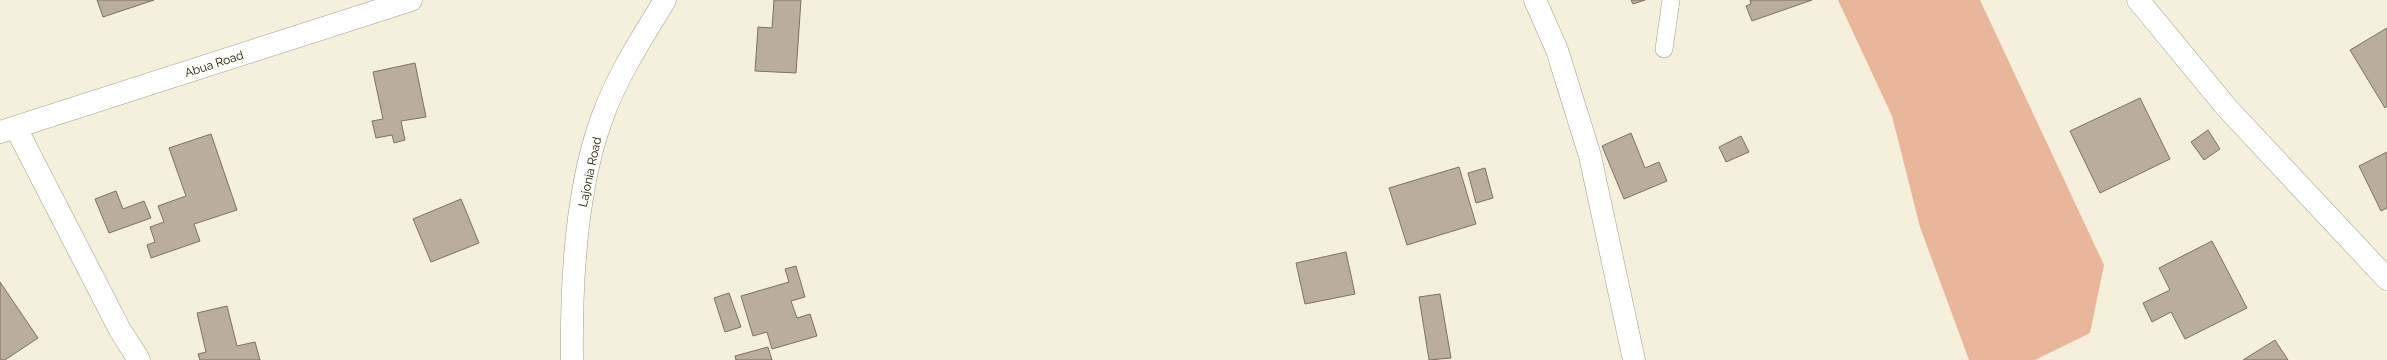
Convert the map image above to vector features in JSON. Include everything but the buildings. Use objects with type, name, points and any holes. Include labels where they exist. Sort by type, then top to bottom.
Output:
[{"type":"street","name":"Abua Road","points":[[139,360],[120,330],[8,130],[411,0]]},
{"type":"street","name":"Lajonia Road","points":[[572,360],[571,307],[576,254],[587,172],[602,118],[627,62],[665,0]]},
{"type":"street","points":[[1535,0],[1557,50],[1590,156],[1634,360]]},
{"type":"street","points":[[2138,0],[2227,108],[2387,279]]},
{"type":"lane","points":[[1664,49],[1671,0]]},
{"type":"shaded area","points":[[1838,0],[1980,0],[2104,265],[2090,333],[2035,360],[1969,360],[1920,227],[1892,116]]}]
